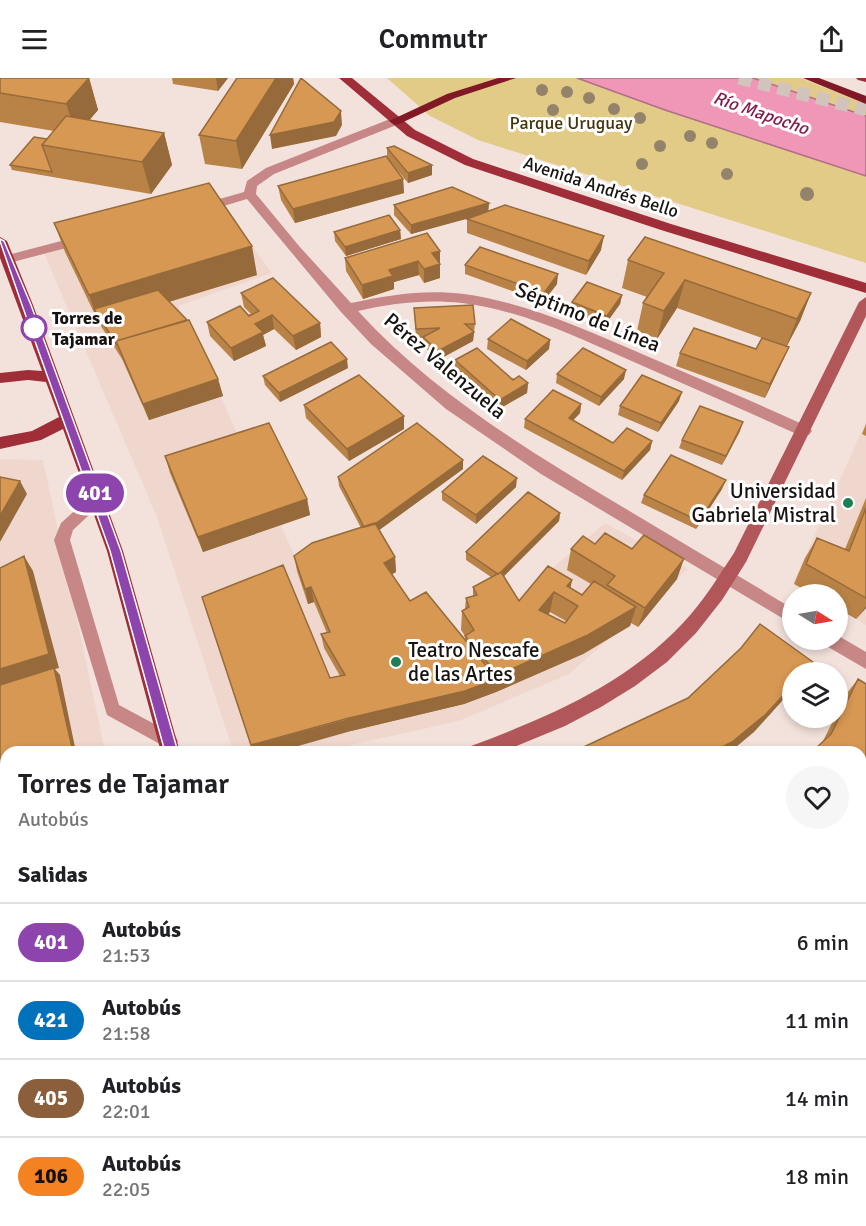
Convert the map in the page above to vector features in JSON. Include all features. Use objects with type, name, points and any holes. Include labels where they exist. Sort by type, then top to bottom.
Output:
[{"type":"highway","points":[[395,121],[451,96],[510,78]]},
{"type":"highway","points":[[809,78],[866,100]]},
{"type":"main road","name":"Avenida Andrés Bello","points":[[345,78],[395,121],[434,146],[495,171],[666,227],[866,288]]},
{"type":"main road","points":[[0,242],[9,260],[52,377],[123,577],[170,746]]},
{"type":"main road","points":[[0,378],[28,375],[52,377]]},
{"type":"main road","points":[[0,443],[36,436],[67,420]]},
{"type":"street","points":[[182,214],[250,194],[251,184],[270,171],[395,121]]},
{"type":"street","name":"Pérez Valenzuela","points":[[250,194],[346,309],[396,358],[475,423],[547,471],[782,611]]},
{"type":"street","points":[[9,260],[98,236]]},
{"type":"street","name":"Séptimo de Línea","points":[[346,309],[389,298],[412,296],[453,296],[493,302],[565,327],[804,431]]},
{"type":"street","points":[[494,746],[583,710],[627,683],[664,655],[699,618],[728,579],[804,431],[866,302]]},
{"type":"street","points":[[848,650],[866,661]]},
{"type":"lane","points":[[97,500],[66,527],[62,540],[110,703],[113,710],[170,746]]},
{"type":"shaded area","points":[[223,206],[272,273],[178,306],[353,680],[404,662],[490,621],[605,523],[688,569],[569,674],[459,721],[346,746],[231,746],[157,517],[44,253]]},
{"type":"shaded area","name":"Universidad Gabriela Mistral","points":[[866,422],[866,625],[848,614],[848,584],[793,583]]},
{"type":"shaded area","points":[[0,459],[43,460],[104,746],[0,746]]},
{"type":"green space","name":"Parque Uruguay","points":[[387,78],[747,78],[866,123],[866,263],[478,140],[430,116]]},
{"type":"green space","points":[[753,78],[801,78],[866,104],[866,116]]},
{"type":"water","name":"Río Mapocho","points":[[577,78],[753,78],[866,116],[866,176],[665,110]]},
{"type":"building","points":[[0,78],[89,78],[66,104],[0,93]]},
{"type":"building","points":[[237,78],[276,78],[236,141],[199,135]]},
{"type":"building","points":[[301,78],[341,111],[334,122],[270,135]]},
{"type":"building","points":[[66,116],[164,133],[142,162],[42,145]]},
{"type":"building","points":[[34,137],[47,139],[42,145],[52,172],[10,165]]},
{"type":"building","points":[[394,146],[432,165],[408,173],[387,148]]},
{"type":"building","points":[[386,156],[403,179],[293,209],[278,186]]},
{"type":"building","points":[[209,183],[252,246],[89,295],[54,223]]},
{"type":"building","points":[[452,187],[489,203],[411,225],[394,205]]},
{"type":"building","points":[[505,205],[604,236],[589,261],[467,219]]},
{"type":"building","points":[[389,215],[400,230],[345,247],[334,232]]},
{"type":"building","points":[[427,233],[440,251],[432,253],[440,264],[424,269],[418,261],[389,270],[393,276],[362,285],[345,258]]},
{"type":"building","points":[[645,237],[811,293],[797,319],[685,280],[664,311],[643,303],[664,273],[628,260]]},
{"type":"building","points":[[480,247],[558,274],[544,293],[465,265]]},
{"type":"building","points":[[273,278],[320,323],[293,336],[272,315],[255,324],[263,332],[231,348],[207,322],[240,306],[249,316],[259,311],[241,293]]},
{"type":"building","points":[[587,282],[622,295],[607,316],[572,302]]},
{"type":"building","points":[[158,290],[187,320],[116,341],[117,345],[94,309]]},
{"type":"building","points":[[473,305],[475,324],[465,324],[474,332],[438,351],[423,337],[440,328],[416,329],[414,308]]},
{"type":"building","points":[[511,319],[550,340],[527,361],[488,339]]},
{"type":"building","points":[[189,320],[218,379],[143,404],[116,341]]},
{"type":"building","points":[[694,328],[756,349],[762,338],[789,347],[770,384],[680,353]]},
{"type":"building","points":[[331,342],[347,359],[279,393],[263,376]]},
{"type":"building","points":[[477,348],[513,380],[519,376],[528,383],[500,400],[455,360]]},
{"type":"building","points":[[583,348],[626,370],[601,397],[557,374]]},
{"type":"building","points":[[359,375],[404,416],[347,449],[304,405]]},
{"type":"building","points":[[642,375],[682,392],[661,423],[620,406]]},
{"type":"building","points":[[553,390],[581,404],[569,418],[613,443],[627,428],[652,441],[624,471],[525,419]]},
{"type":"building","points":[[700,406],[743,422],[726,456],[682,440]]},
{"type":"building","points":[[269,423],[307,499],[198,537],[165,456]]},
{"type":"building","points":[[417,423],[463,460],[375,524],[364,527],[338,477]]},
{"type":"building","points":[[671,455],[726,480],[699,521],[644,495]]},
{"type":"building","points":[[483,456],[517,478],[476,515],[442,492]]},
{"type":"building","points":[[0,477],[20,481],[0,516]]},
{"type":"building","points":[[528,492],[560,513],[498,574],[466,552]]},
{"type":"building","points":[[866,508],[866,598],[848,588],[848,584],[841,584],[806,564],[817,538],[849,551]]},
{"type":"building","points":[[375,523],[395,557],[384,563],[410,601],[426,592],[497,679],[465,691],[349,718],[251,745],[202,597],[283,565],[330,678],[345,675],[321,634],[330,632],[311,587],[305,589],[294,556],[312,543]]},
{"type":"building","points":[[605,533],[632,549],[644,535],[684,559],[645,608],[607,585],[615,576],[571,549],[583,536],[595,544]]},
{"type":"building","points":[[24,556],[49,654],[0,669],[0,568]]},
{"type":"building","points":[[548,566],[572,580],[567,586],[582,595],[594,581],[636,607],[588,635],[498,675],[465,636],[474,630],[462,611],[469,607],[466,598],[477,595],[473,587],[501,572],[519,601]],"holes":[[[554,592],[578,606],[565,623],[539,610]]]},
{"type":"building","points":[[760,624],[782,640],[782,650],[796,650],[813,662],[782,662],[782,697],[765,715],[724,746],[586,746],[688,698],[741,648]]},
{"type":"building","points":[[54,668],[72,746],[0,746],[0,685]]},
{"type":"building","points":[[858,679],[866,684],[866,746],[818,746],[834,728],[848,728],[848,699]]},
{"type":"tunnel","points":[[739,78],[866,110]]},
{"type":"bus line","name":"401","points":[[0,241],[26,305],[115,551],[169,746]]},
{"type":"place","name":"Torres de Tajamar","points":[[34,328]]},
{"type":"place","name":"Universidad Gabriela Mistral","points":[[848,503]]},
{"type":"place","name":"Teatro Nescafe de las Artes","points":[[396,662]]}]
